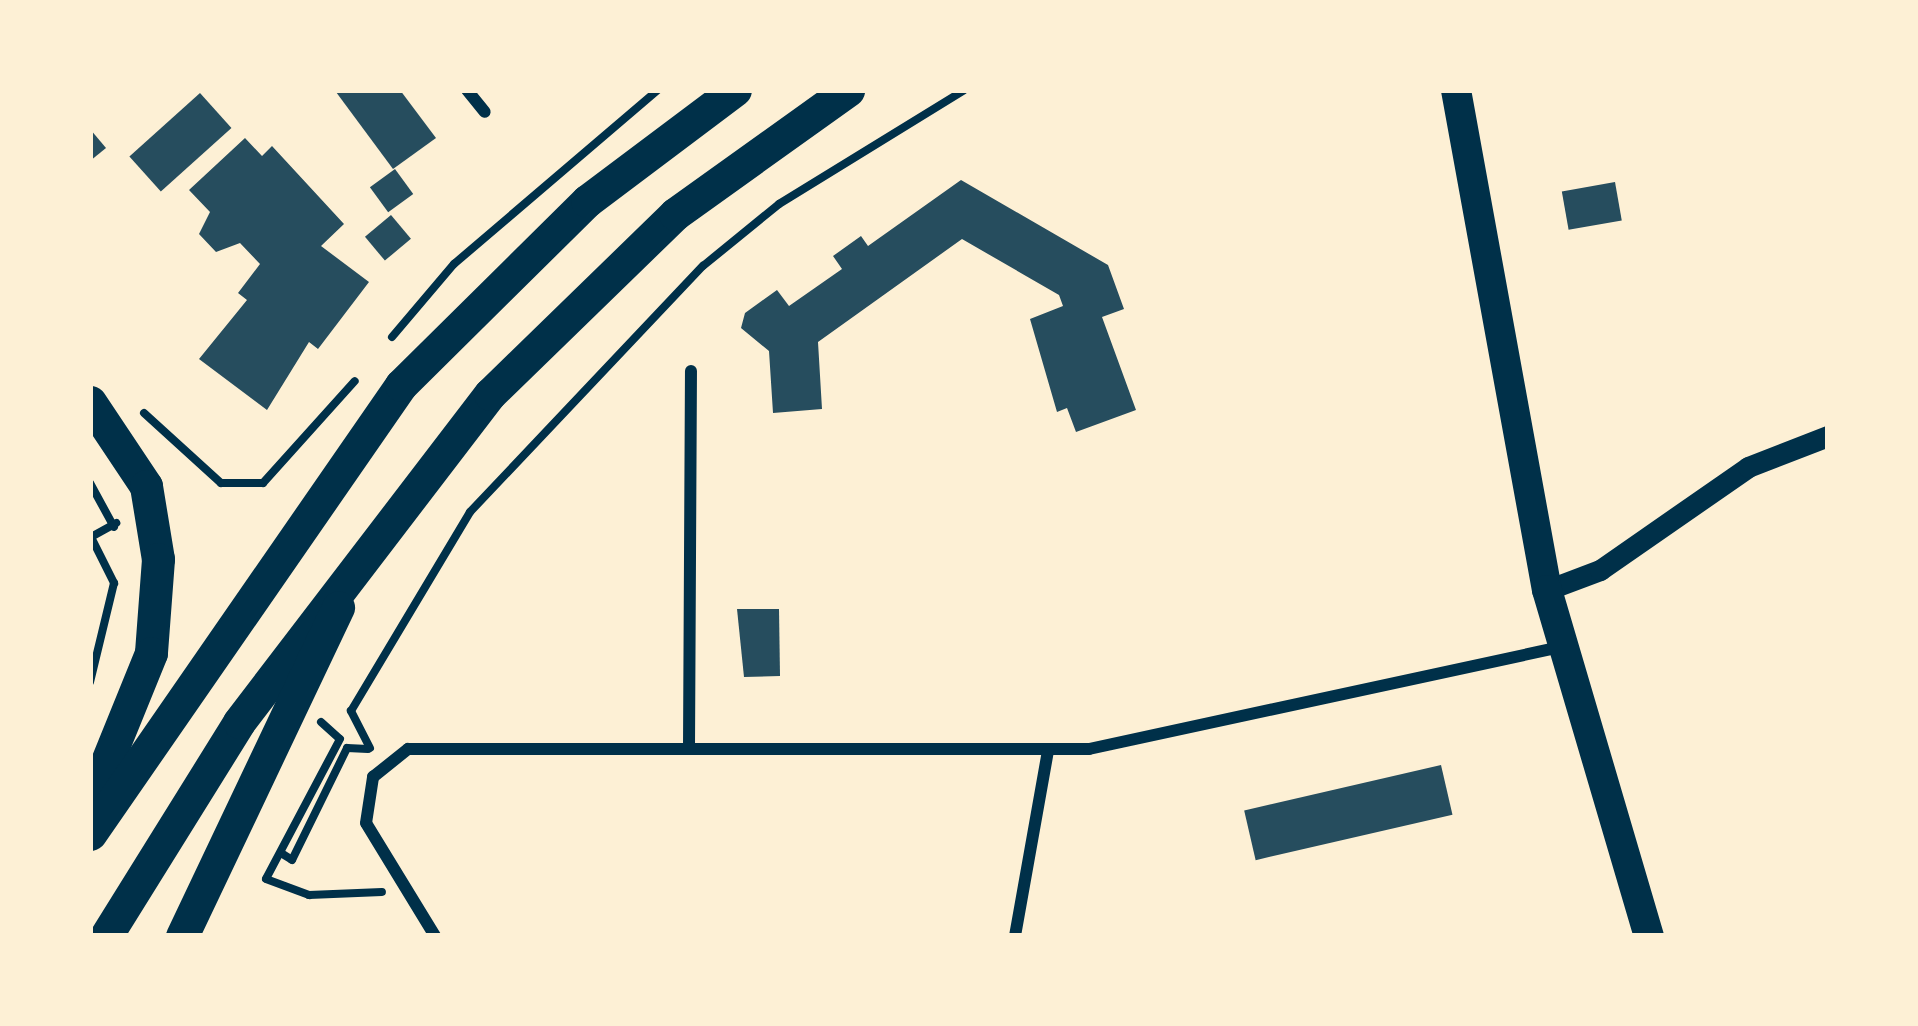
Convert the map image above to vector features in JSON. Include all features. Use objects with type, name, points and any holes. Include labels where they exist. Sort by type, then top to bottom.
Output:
[{"type":"highway","points":[[90,834],[401,385],[587,200],[735,90]]},
{"type":"highway","points":[[106,936],[239,722],[350,571],[577,302],[719,179],[848,90]]},
{"type":"highway","points":[[90,403],[146,486],[158,560],[151,652],[90,802]]},
{"type":"highway","points":[[182,936],[350,571]]},
{"type":"main road","points":[[1456,90],[1547,590],[1649,936]]},
{"type":"street","points":[[467,90],[485,112]]},
{"type":"street","points":[[689,748],[691,370]]},
{"type":"street","points":[[1547,590],[1600,570],[1748,467],[1828,436]]},
{"type":"street","points":[[435,936],[366,823],[370,784],[392,755],[689,748],[1048,750],[1200,732],[1563,646]]},
{"type":"street","points":[[1015,936],[1048,750]]},
{"type":"path","points":[[380,351],[454,264],[658,90]]},
{"type":"path","points":[[370,749],[352,712],[470,512],[703,266],[779,204],[964,90]]},
{"type":"path","points":[[135,402],[194,466],[221,483],[263,483],[365,369]]},
{"type":"path","points":[[90,483],[126,549]]},
{"type":"path","points":[[90,682],[114,583],[90,536],[122,520]]},
{"type":"path","points":[[340,739],[266,879],[286,891],[408,890]]},
{"type":"path","points":[[280,854],[292,860],[347,748]]},
{"type":"building","points":[[400,90],[436,138],[393,169],[336,92]]},
{"type":"building","points":[[200,93],[231,128],[161,191],[129,157]]},
{"type":"building","points":[[90,129],[106,148],[90,161]]},
{"type":"building","points":[[245,138],[262,156],[272,146],[344,224],[321,246],[369,282],[318,349],[309,342],[267,410],[199,359],[247,300],[238,293],[260,264],[240,243],[216,252],[199,234],[210,212],[189,190]]},
{"type":"building","points":[[395,169],[413,194],[388,212],[370,187]]},
{"type":"building","points":[[961,180],[1108,265],[1124,309],[1102,317],[1136,410],[1076,432],[1067,408],[1057,412],[1030,319],[1063,306],[1059,295],[962,239],[818,342],[822,409],[773,413],[769,351],[741,328],[745,313],[777,290],[789,306],[842,269],[833,256],[861,236],[868,246]]},
{"type":"building","points":[[1615,182],[1622,220],[1569,230],[1562,191]]},
{"type":"building","points":[[391,215],[411,239],[385,261],[365,237]]},
{"type":"building","points":[[737,609],[779,609],[780,676],[744,677]]},
{"type":"building","points":[[1441,765],[1452,815],[1256,860],[1244,810]]}]
